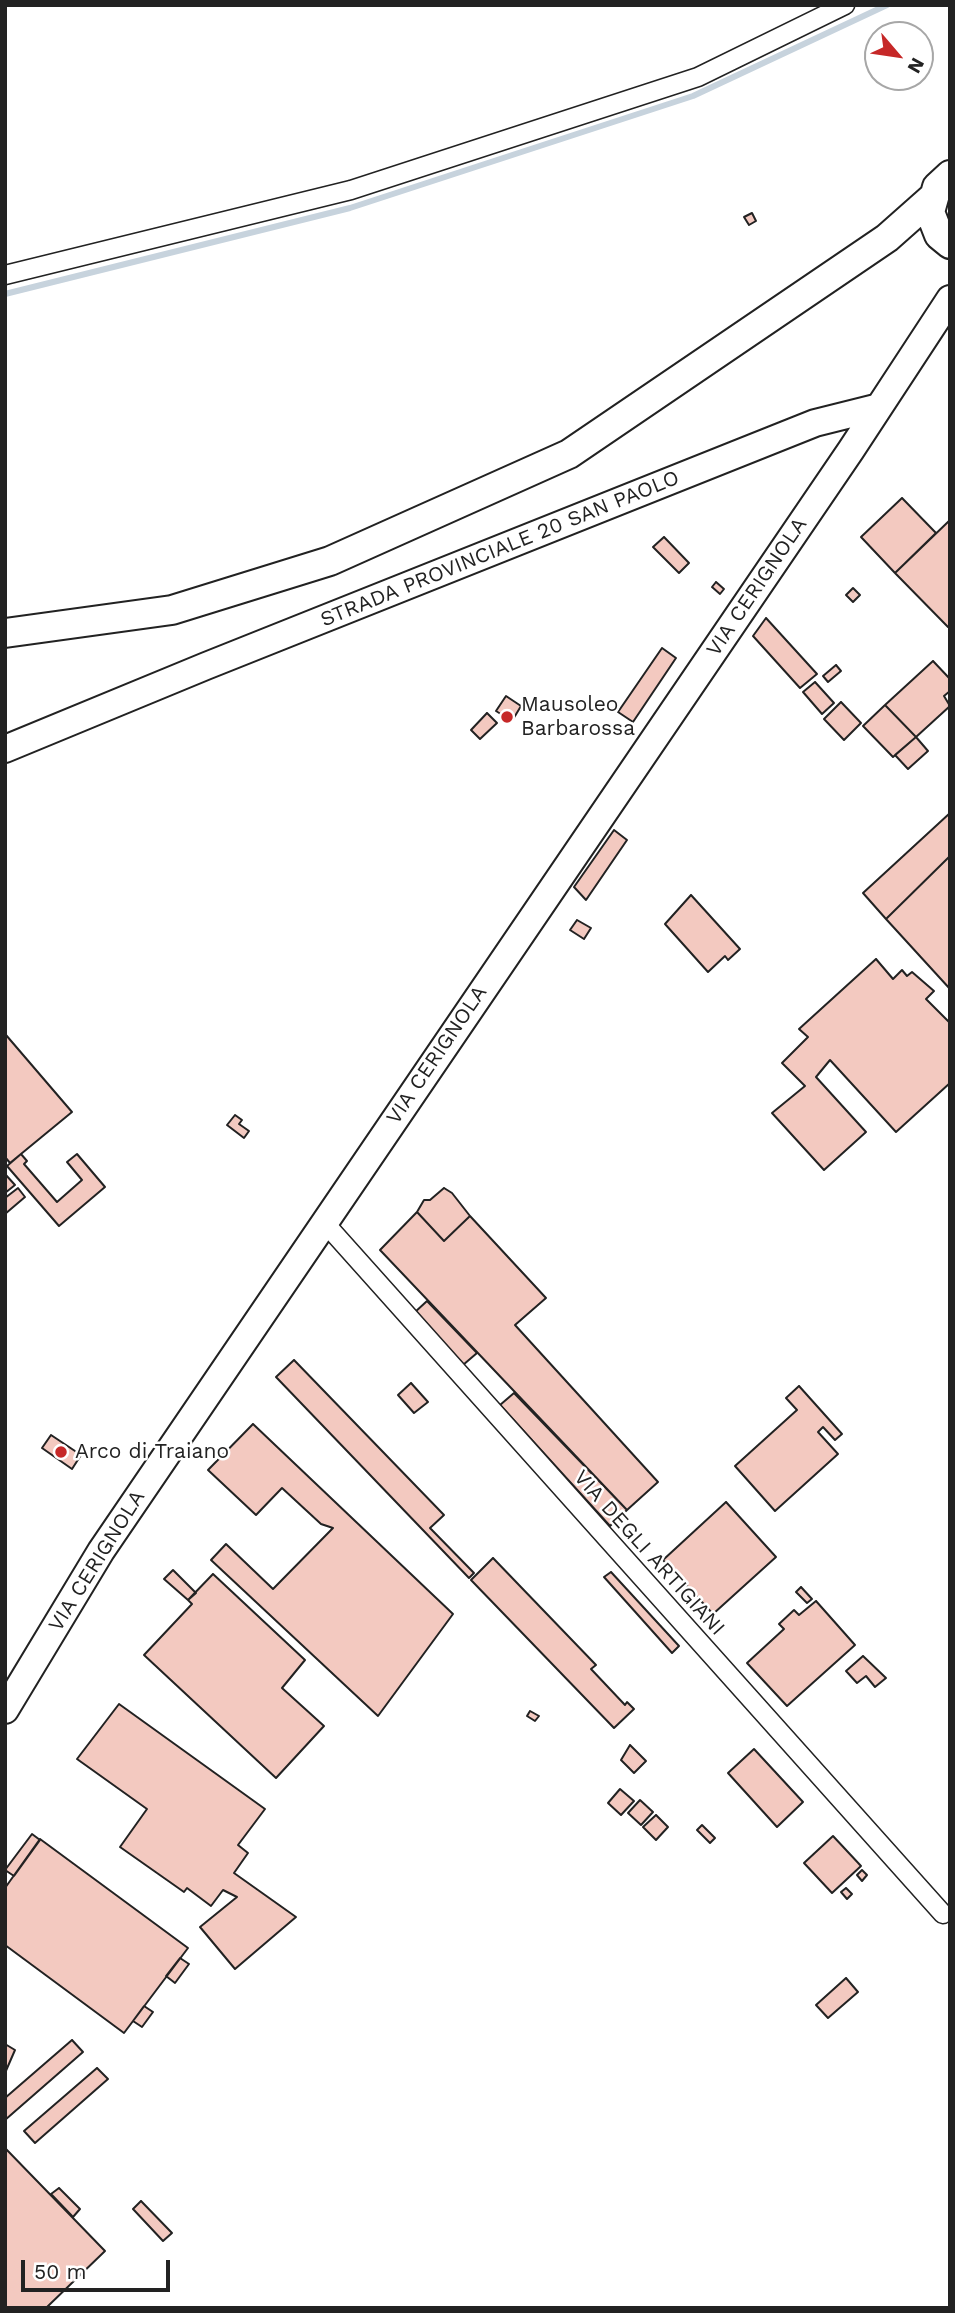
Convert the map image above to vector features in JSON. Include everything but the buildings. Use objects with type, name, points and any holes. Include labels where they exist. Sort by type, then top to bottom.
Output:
[{"type":"main road","points":[[5,633],[172,610],[330,561],[569,454],[887,238],[931,199],[937,187],[950,175]]},
{"type":"main road","points":[[931,199],[931,218],[947,242]]},
{"type":"main road","points":[[887,238],[947,242]]},
{"type":"street","points":[[5,275],[351,190],[698,78],[845,5]]},
{"type":"street","points":[[879,407],[950,299]]},
{"type":"street","name":"STRADA PROVINCIALE 20 SAN PAOLO","points":[[5,749],[815,423],[879,407]]},
{"type":"street","name":"VIA CERIGNOLA","points":[[5,1710],[101,1551],[879,407]]},
{"type":"street","name":"VIA DEGLI ARTIGIANI","points":[[323,1222],[943,1914]]},
{"type":"waterway","points":[[5,294],[350,208],[693,96],[887,5]]},
{"type":"place","name":"Mausoleo Barbarossa","points":[[507,717]]},
{"type":"place","name":"Arco di Traiano","points":[[61,1452]]}]
